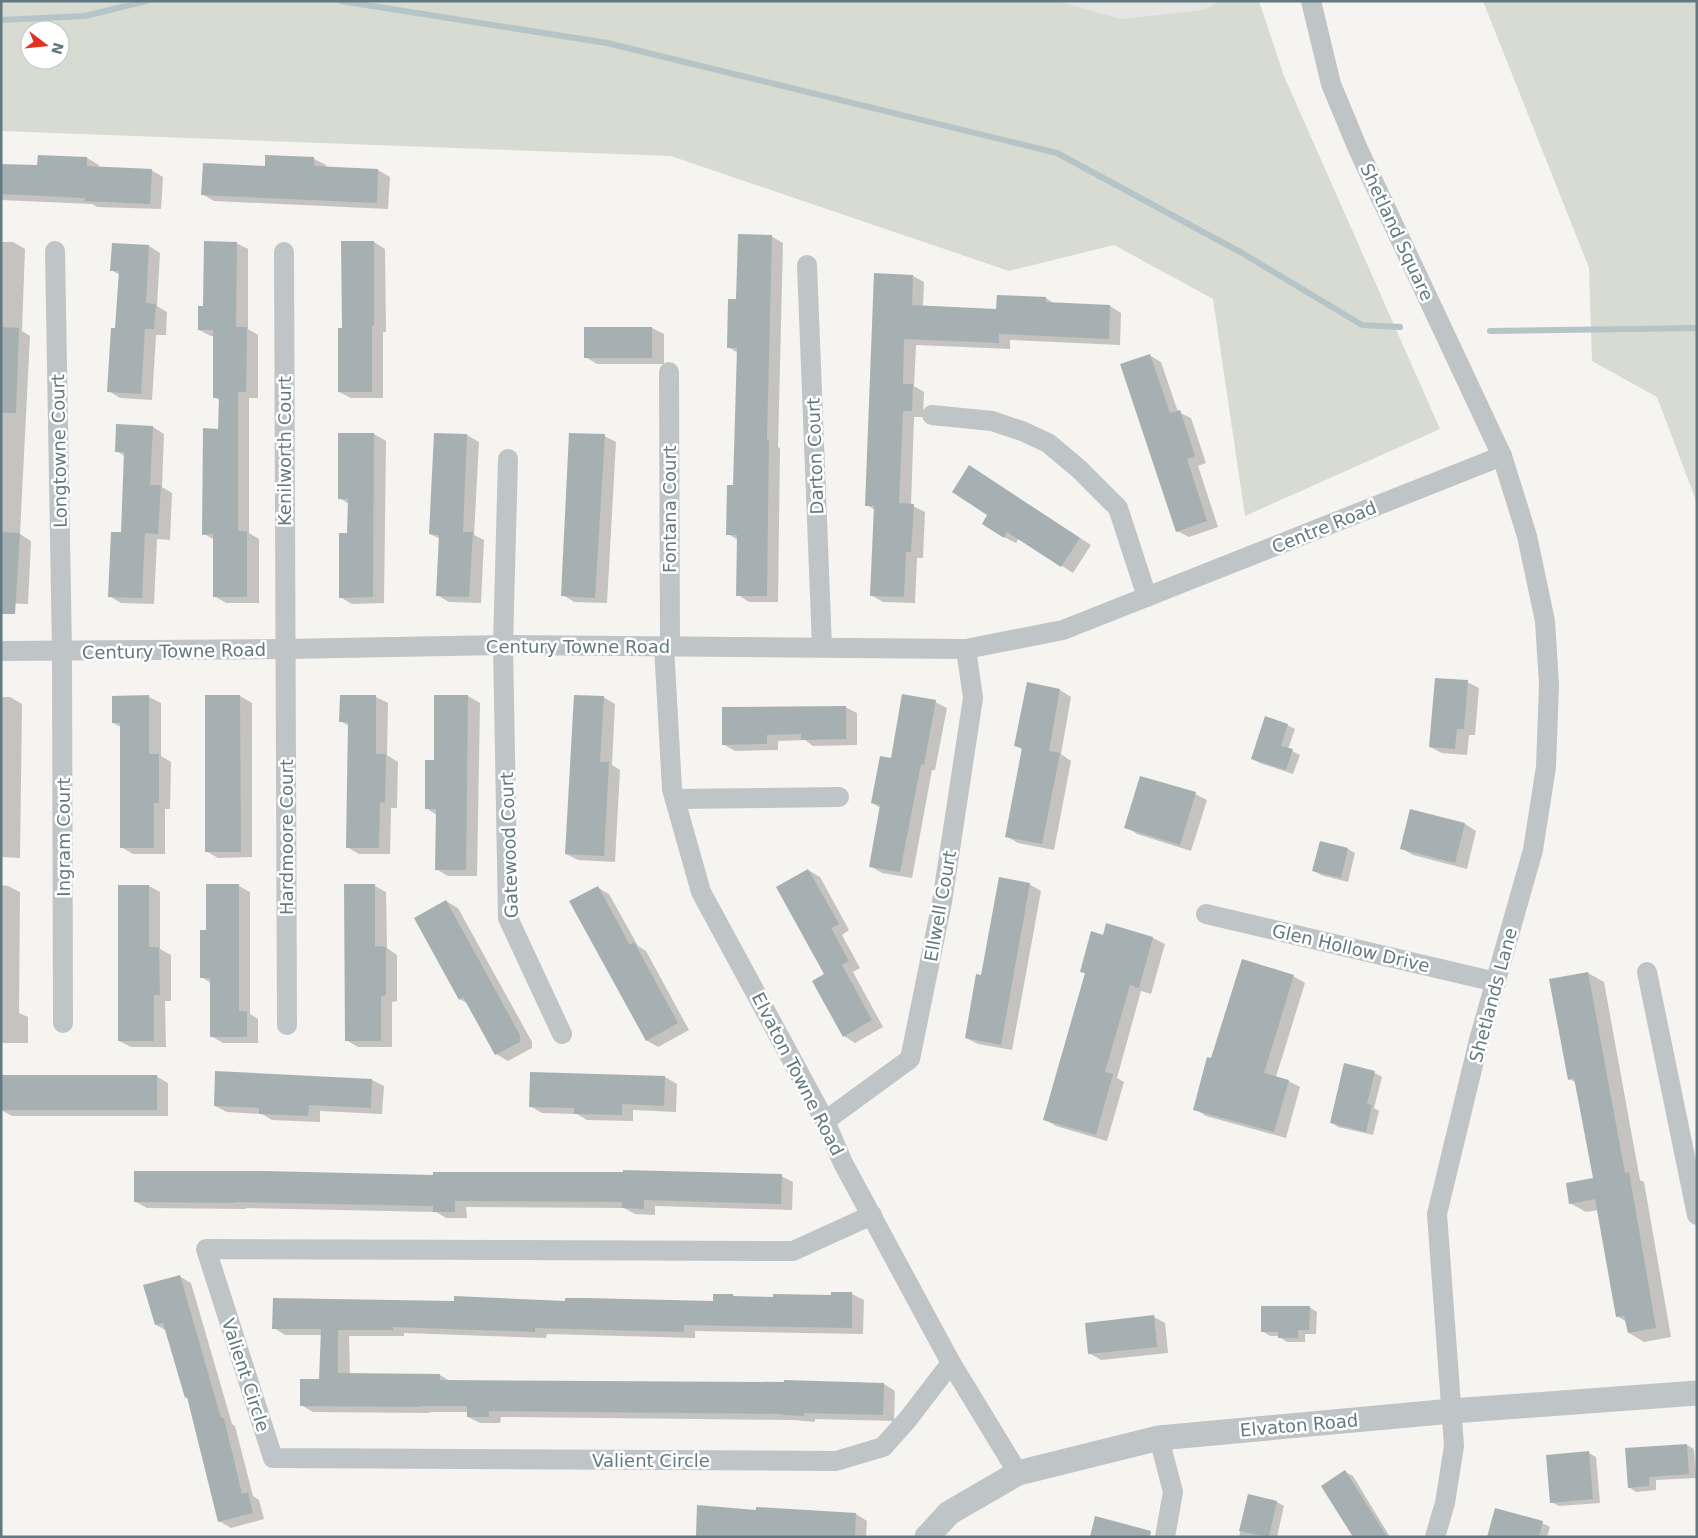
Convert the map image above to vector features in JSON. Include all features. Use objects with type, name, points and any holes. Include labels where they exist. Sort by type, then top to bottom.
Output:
[{"type":"street","name":"Shetland Square","points":[[1311,1],[1331,84],[1358,149],[1502,456]]},
{"type":"street","name":"Longtowne Court","points":[[55,251],[62,652]]},
{"type":"street","name":"Kenilworth Court","points":[[284,252],[285,650]]},
{"type":"street","name":"Darton Court","points":[[807,265],[822,647]]},
{"type":"street","name":"Fontana Court","points":[[667,646],[669,372]]},
{"type":"street","points":[[932,414],[992,421],[1022,431],[1048,443],[1079,469],[1118,508],[1148,597]]},
{"type":"street","name":"Centre Road","points":[[1148,597],[1502,456]]},
{"type":"street","name":"Shetlands Lane","points":[[1435,1537],[1445,1503],[1454,1446],[1437,1214],[1479,1040],[1533,850],[1546,767],[1549,684],[1545,621],[1529,546],[1502,456]]},
{"type":"street","name":"Gatewood Court","points":[[508,459],[503,645],[508,918],[562,1034]]},
{"type":"street","name":"Century Towne Road","points":[[1,651],[285,650],[503,645],[966,649],[1063,630],[1148,597]]},
{"type":"street","name":"Elvaton Towne Road","points":[[667,646],[672,789],[701,892],[825,1121],[843,1163],[951,1363],[1018,1473]]},
{"type":"street","name":"Ellwell Court","points":[[825,1121],[910,1059],[942,902],[973,698],[966,649]]},
{"type":"street","name":"Hardmoore Court","points":[[285,650],[287,1025]]},
{"type":"street","name":"Ingram Court","points":[[62,652],[63,1022]]},
{"type":"street","points":[[675,799],[839,797]]},
{"type":"street","name":"Glen Hollow Drive","points":[[1206,914],[1496,982]]},
{"type":"street","points":[[1647,972],[1697,1215]]},
{"type":"street","name":"Valient Circle","points":[[872,1215],[793,1251],[206,1249],[273,1458],[836,1461],[883,1447],[908,1419],[951,1363]]},
{"type":"street","name":"Elvaton Road","points":[[926,1537],[949,1513],[1018,1473],[1159,1438],[1452,1411],[1697,1393]]},
{"type":"street","points":[[1159,1438],[1173,1492],[1165,1537]]},
{"type":"shaded area","points":[[1,1],[1058,1],[1120,19],[1203,10],[1219,1],[1259,1],[1284,76],[1440,429],[1245,516],[1213,299],[1114,245],[1009,271],[671,156],[1,131]]},
{"type":"shaded area","points":[[1058,1],[1219,1],[1203,10],[1120,19]]},
{"type":"shaded area","points":[[1483,1],[1697,1],[1697,503],[1657,397],[1592,361],[1589,268]]},
{"type":"building","points":[[38,155],[87,157],[87,166],[152,169],[150,204],[84,201],[85,198],[1,194],[1,164],[37,165]]},
{"type":"building","points":[[265,155],[314,157],[314,166],[378,169],[377,203],[201,195],[203,163],[265,166]]},
{"type":"building","points":[[738,234],[772,235],[767,440],[769,440],[767,596],[736,596],[737,535],[726,535],[727,485],[733,485],[737,348],[727,348],[728,299],[736,299]]},
{"type":"building","points":[[204,241],[237,242],[236,327],[247,327],[246,392],[238,392],[238,531],[247,531],[247,597],[213,597],[213,534],[202,535],[203,428],[218,429],[219,398],[213,398],[213,330],[198,330],[198,306],[203,306]]},
{"type":"building","points":[[341,241],[374,241],[372,392],[338,392],[338,328],[342,328]]},
{"type":"building","points":[[112,243],[149,245],[146,303],[156,304],[154,329],[145,329],[141,394],[107,392],[111,328],[115,328],[119,271],[110,271]]},
{"type":"building","points":[[874,273],[913,275],[912,305],[996,309],[997,295],[1046,297],[1046,302],[1110,305],[1109,339],[999,334],[999,343],[904,339],[903,384],[913,384],[912,411],[903,411],[899,503],[914,504],[911,552],[906,552],[904,597],[870,596],[874,506],[865,506]]},
{"type":"building","points":[[1,327],[19,328],[16,413],[1,413]]},
{"type":"building","points":[[584,327],[652,327],[652,358],[584,358]]},
{"type":"building","points":[[1150,354],[1170,413],[1180,410],[1195,456],[1187,459],[1207,521],[1176,532],[1120,364]]},
{"type":"building","points":[[116,424],[153,426],[150,485],[161,485],[158,534],[145,533],[142,598],[108,597],[111,532],[121,532],[124,452],[115,452]]},
{"type":"building","points":[[338,433],[374,433],[373,597],[339,598],[339,533],[347,533],[348,499],[338,499]]},
{"type":"building","points":[[434,433],[467,434],[463,532],[473,532],[469,597],[436,596],[439,535],[429,534]]},
{"type":"building","points":[[569,433],[605,434],[595,598],[561,596]]},
{"type":"building","points":[[969,465],[1080,538],[1061,567],[1007,532],[1004,538],[982,524],[987,515],[952,492]]},
{"type":"building","points":[[1,532],[20,533],[15,614],[1,614]]},
{"type":"building","points":[[1435,678],[1468,680],[1464,729],[1457,729],[1455,749],[1429,747]]},
{"type":"building","points":[[1027,682],[1060,689],[1049,751],[1060,753],[1042,844],[1005,837],[1022,748],[1014,746]]},
{"type":"building","points":[[902,694],[936,700],[924,765],[921,764],[900,872],[869,867],[880,805],[871,803],[880,756],[891,758]]},
{"type":"building","points":[[149,695],[149,754],[159,754],[159,803],[154,803],[154,848],[120,848],[120,723],[112,723],[112,696]]},
{"type":"building","points":[[205,695],[240,695],[241,852],[205,852]]},
{"type":"building","points":[[340,695],[376,695],[376,754],[386,754],[385,803],[380,802],[379,848],[346,848],[348,722],[339,722]]},
{"type":"building","points":[[434,695],[468,695],[466,870],[435,870],[436,809],[425,809],[425,760],[434,760]]},
{"type":"building","points":[[574,695],[604,696],[600,762],[609,762],[604,856],[565,854]]},
{"type":"building","points":[[846,706],[846,739],[801,740],[801,734],[767,735],[767,744],[722,745],[722,707]]},
{"type":"building","points":[[1265,716],[1288,724],[1281,746],[1293,749],[1286,770],[1251,759]]},
{"type":"building","points":[[1140,776],[1196,792],[1180,845],[1124,828]]},
{"type":"building","points":[[1410,809],[1465,823],[1455,863],[1400,849]]},
{"type":"building","points":[[1320,841],[1348,848],[1341,878],[1312,871]]},
{"type":"building","points":[[808,869],[839,924],[831,928],[849,961],[842,965],[872,1020],[843,1037],[812,981],[824,974],[776,887]]},
{"type":"building","points":[[999,877],[1030,883],[1001,1045],[965,1038],[976,974],[981,975]]},
{"type":"building","points":[[206,884],[239,884],[239,1011],[247,1011],[247,1037],[210,1037],[210,978],[200,978],[200,930],[206,930]]},
{"type":"building","points":[[344,884],[375,884],[375,946],[386,947],[386,995],[381,996],[381,1041],[345,1041]]},
{"type":"building","points":[[118,885],[149,885],[149,947],[159,947],[160,995],[154,995],[154,1041],[118,1041]]},
{"type":"building","points":[[598,886],[630,945],[634,942],[678,1023],[646,1041],[569,901]]},
{"type":"building","points":[[446,900],[520,1035],[520,1042],[495,1055],[463,997],[459,1000],[414,918]]},
{"type":"building","points":[[1106,923],[1153,937],[1139,988],[1130,985],[1105,1072],[1113,1074],[1096,1135],[1043,1120],[1085,973],[1080,972],[1091,931],[1103,935]]},
{"type":"building","points":[[1242,959],[1294,975],[1264,1073],[1289,1080],[1274,1132],[1193,1110],[1207,1057],[1211,1058]]},
{"type":"building","points":[[1588,972],[1625,1173],[1629,1172],[1656,1328],[1628,1333],[1624,1316],[1616,1317],[1595,1199],[1569,1204],[1566,1183],[1593,1178],[1574,1078],[1568,1080],[1549,979]]},
{"type":"building","points":[[1344,1063],[1375,1071],[1367,1104],[1372,1105],[1366,1132],[1330,1123]]},
{"type":"building","points":[[215,1071],[372,1079],[371,1108],[309,1105],[308,1116],[259,1114],[259,1108],[214,1106]]},
{"type":"building","points":[[530,1072],[665,1076],[664,1106],[622,1104],[622,1115],[574,1114],[574,1108],[529,1107]]},
{"type":"building","points":[[1,1075],[157,1075],[157,1110],[1,1110]]},
{"type":"building","points":[[623,1170],[782,1174],[781,1204],[644,1200],[644,1209],[622,1208],[622,1202],[455,1201],[455,1212],[433,1212],[433,1206],[134,1202],[134,1171],[264,1171],[433,1175],[433,1172],[623,1172]]},
{"type":"building","points":[[180,1275],[221,1418],[224,1418],[242,1494],[248,1492],[253,1513],[218,1522],[187,1397],[185,1398],[163,1323],[155,1325],[143,1285]]},
{"type":"building","points":[[831,1292],[852,1292],[852,1328],[684,1325],[684,1332],[535,1328],[535,1332],[393,1327],[393,1330],[338,1330],[338,1373],[440,1374],[440,1380],[784,1382],[784,1380],[884,1383],[883,1415],[804,1413],[804,1416],[783,1414],[489,1411],[489,1417],[467,1417],[467,1406],[300,1406],[300,1379],[319,1379],[321,1329],[272,1329],[273,1298],[454,1301],[454,1296],[565,1301],[565,1298],[585,1298],[713,1301],[713,1294],[773,1297],[773,1294],[831,1295]]},
{"type":"building","points":[[1261,1306],[1310,1306],[1309,1330],[1298,1330],[1298,1338],[1278,1338],[1278,1332],[1261,1332]]},
{"type":"building","points":[[1154,1315],[1157,1347],[1088,1354],[1085,1323]]},
{"type":"building","points":[[1687,1444],[1689,1474],[1649,1477],[1649,1486],[1628,1488],[1625,1448]]},
{"type":"building","points":[[1589,1451],[1593,1499],[1550,1503],[1546,1455]]},
{"type":"building","points":[[1345,1470],[1387,1537],[1353,1537],[1321,1486]]},
{"type":"building","points":[[1248,1494],[1277,1501],[1269,1537],[1239,1531]]},
{"type":"building","points":[[697,1505],[756,1510],[756,1507],[856,1513],[855,1537],[696,1536]]},
{"type":"building","points":[[1495,1508],[1543,1521],[1539,1537],[1487,1537]]},
{"type":"building","points":[[1095,1516],[1151,1531],[1150,1537],[1090,1537]]},
{"type":"waterway","points":[[1,20],[85,16],[146,1]]},
{"type":"waterway","points":[[341,1],[607,43],[1057,153],[1242,253],[1362,325],[1400,327]]},
{"type":"waterway","points":[[1490,331],[1697,328]]}]
